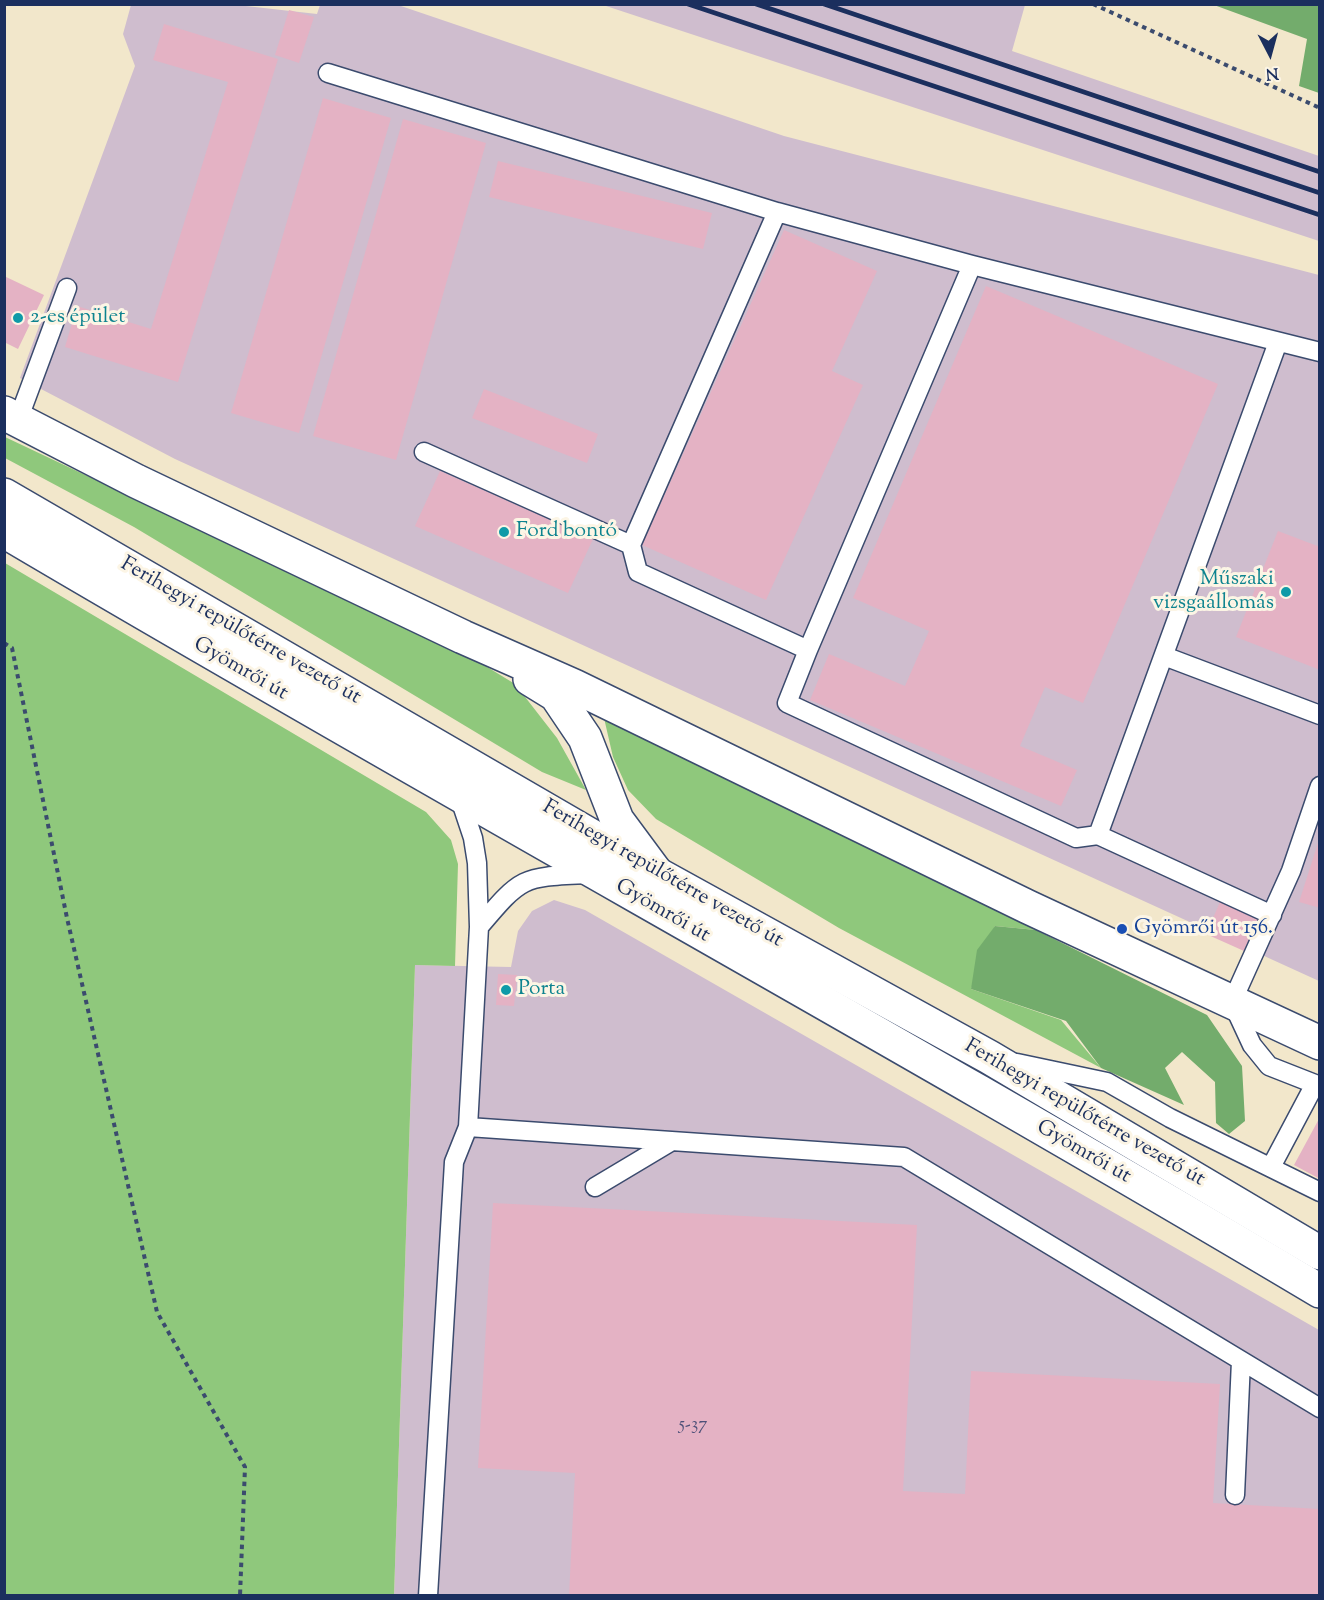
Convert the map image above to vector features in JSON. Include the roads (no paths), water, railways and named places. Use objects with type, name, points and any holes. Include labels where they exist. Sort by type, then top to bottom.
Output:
[{"type":"street","name":"Gyömrői út","points":[[11,417],[136,481],[463,637],[574,686],[1006,897],[1320,1043]]},
{"type":"street","name":"Ferihegyi repülőtérre vezető út","points":[[4,495],[657,874],[989,1057],[1320,1253]]},
{"type":"street","name":"Gyömrői út","points":[[4,531],[262,684],[1320,1291]]},
{"type":"street","name":"Gyömrői út","points":[[463,637],[556,695],[585,738],[617,820],[657,874]]},
{"type":"lane","points":[[328,73],[777,213],[972,265],[1320,352]]},
{"type":"lane","points":[[777,213],[631,545],[638,573],[808,650]]},
{"type":"lane","points":[[972,265],[787,704],[1076,838],[1098,835],[1272,915]]},
{"type":"lane","points":[[11,417],[68,288]]},
{"type":"lane","points":[[1098,835],[1278,342]]},
{"type":"lane","points":[[424,453],[631,545]]},
{"type":"lane","points":[[1164,656],[1320,715]]},
{"type":"lane","points":[[1271,1167],[1317,1085],[1269,1066],[1252,1046],[1232,1002],[1272,915],[1320,786]]},
{"type":"lane","points":[[428,1596],[454,1162],[468,1127],[478,927],[477,862],[473,838],[459,796]]},
{"type":"lane","points":[[478,927],[514,887],[526,880],[544,876],[595,873]]},
{"type":"lane","points":[[989,1057],[1107,1082],[1170,1118],[1320,1192]]},
{"type":"lane","points":[[468,1127],[904,1157],[1320,1408]]},
{"type":"lane","points":[[596,1187],[672,1141]]},
{"type":"lane","points":[[1121,1175],[1320,1253]]},
{"type":"lane","points":[[1235,1495],[1240,1361]]},
{"type":"railway","points":[[688,4],[1320,215]]},
{"type":"railway","points":[[756,4],[1320,193]]},
{"type":"railway","points":[[824,4],[1320,172]]},
{"type":"place","name":"2-es épület","points":[[18,318]]},
{"type":"place","name":"Ford bontó","points":[[504,532]]},
{"type":"place","name":"Műszaki vizsgaállomás","points":[[1286,592]]},
{"type":"place","name":"Gyömrői út 156.","points":[[1122,929]]},
{"type":"place","name":"Porta","points":[[506,990]]}]
